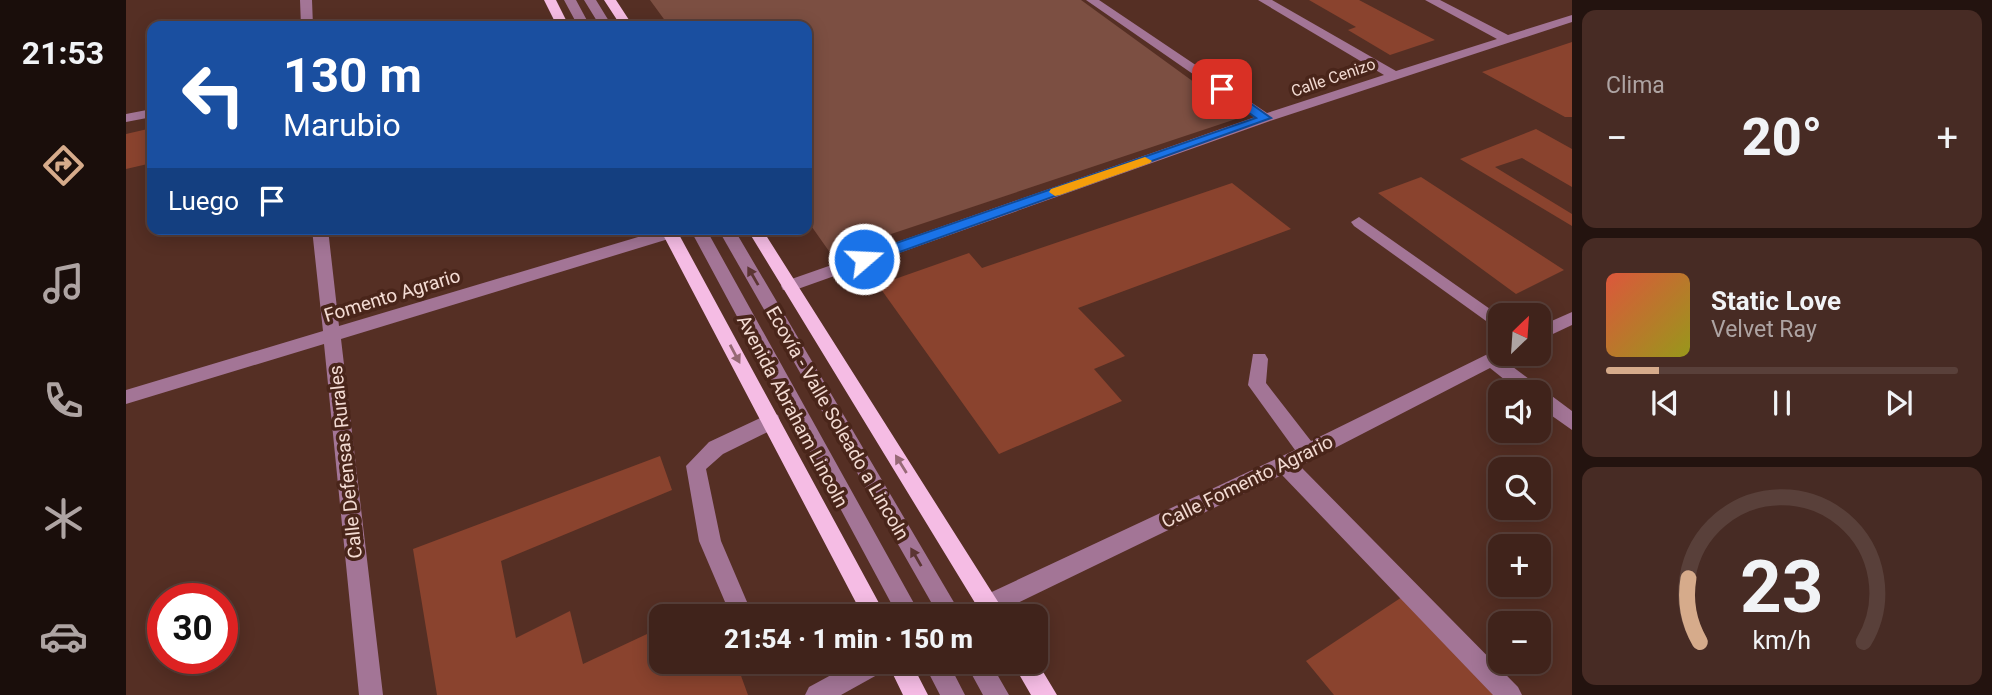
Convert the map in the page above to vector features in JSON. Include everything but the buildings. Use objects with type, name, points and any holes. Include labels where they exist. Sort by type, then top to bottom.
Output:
[{"type":"main road","points":[[550,0],[561,21]]},
{"type":"main road","points":[[610,0],[624,21]]},
{"type":"main road","name":"Avenida Abraham Lincoln","points":[[671,235],[868,604]]},
{"type":"main road","points":[[758,235],[989,604]]},
{"type":"main road","points":[[905,674],[916,695]]},
{"type":"main road","points":[[1032,674],[1045,695]]},
{"type":"street","points":[[306,0],[307,21]]},
{"type":"street","points":[[570,0],[581,21]]},
{"type":"street","points":[[590,0],[603,21]]},
{"type":"street","points":[[1092,0],[1265,118]]},
{"type":"street","points":[[1265,0],[1393,75]]},
{"type":"street","points":[[1431,0],[1507,39]]},
{"type":"street","name":"Calle Cenizo","points":[[789,286],[1265,118],[1572,18]]},
{"type":"street","points":[[126,118],[147,114]]},
{"type":"street","points":[[1359,222],[1488,316]]},
{"type":"street","name":"Calle Defensas Rurales","points":[[321,235],[371,695]]},
{"type":"street","name":"Fomento Agrario","points":[[126,397],[656,235]]},
{"type":"street","points":[[701,235],[903,604]]},
{"type":"street","name":"Ecovía - Valle Soleado a Lincoln","points":[[729,235],[944,604]]},
{"type":"street","points":[[1551,328],[1572,318]]},
{"type":"street","points":[[1259,359],[1257,385],[1308,452]]},
{"type":"street","name":"Calle Fomento Agrario","points":[[1007,604],[1488,360]]},
{"type":"street","points":[[1506,366],[1521,380]]},
{"type":"street","points":[[1551,406],[1572,422]]},
{"type":"street","points":[[737,604],[710,541],[696,466],[716,448],[771,421]]},
{"type":"street","points":[[1285,464],[1510,695]]},
{"type":"street","points":[[817,695],[856,674]]},
{"type":"street","points":[[942,674],[953,695]]},
{"type":"street","points":[[984,674],[997,695]]},
{"type":"shaded area","points":[[650,0],[1081,0],[1242,117],[831,254],[812,227],[812,21],[665,21]]},
{"type":"slow traffic","points":[[1055,192],[1145,161]]},
{"type":"route","points":[[864,259],[1265,118],[1222,89]]}]
